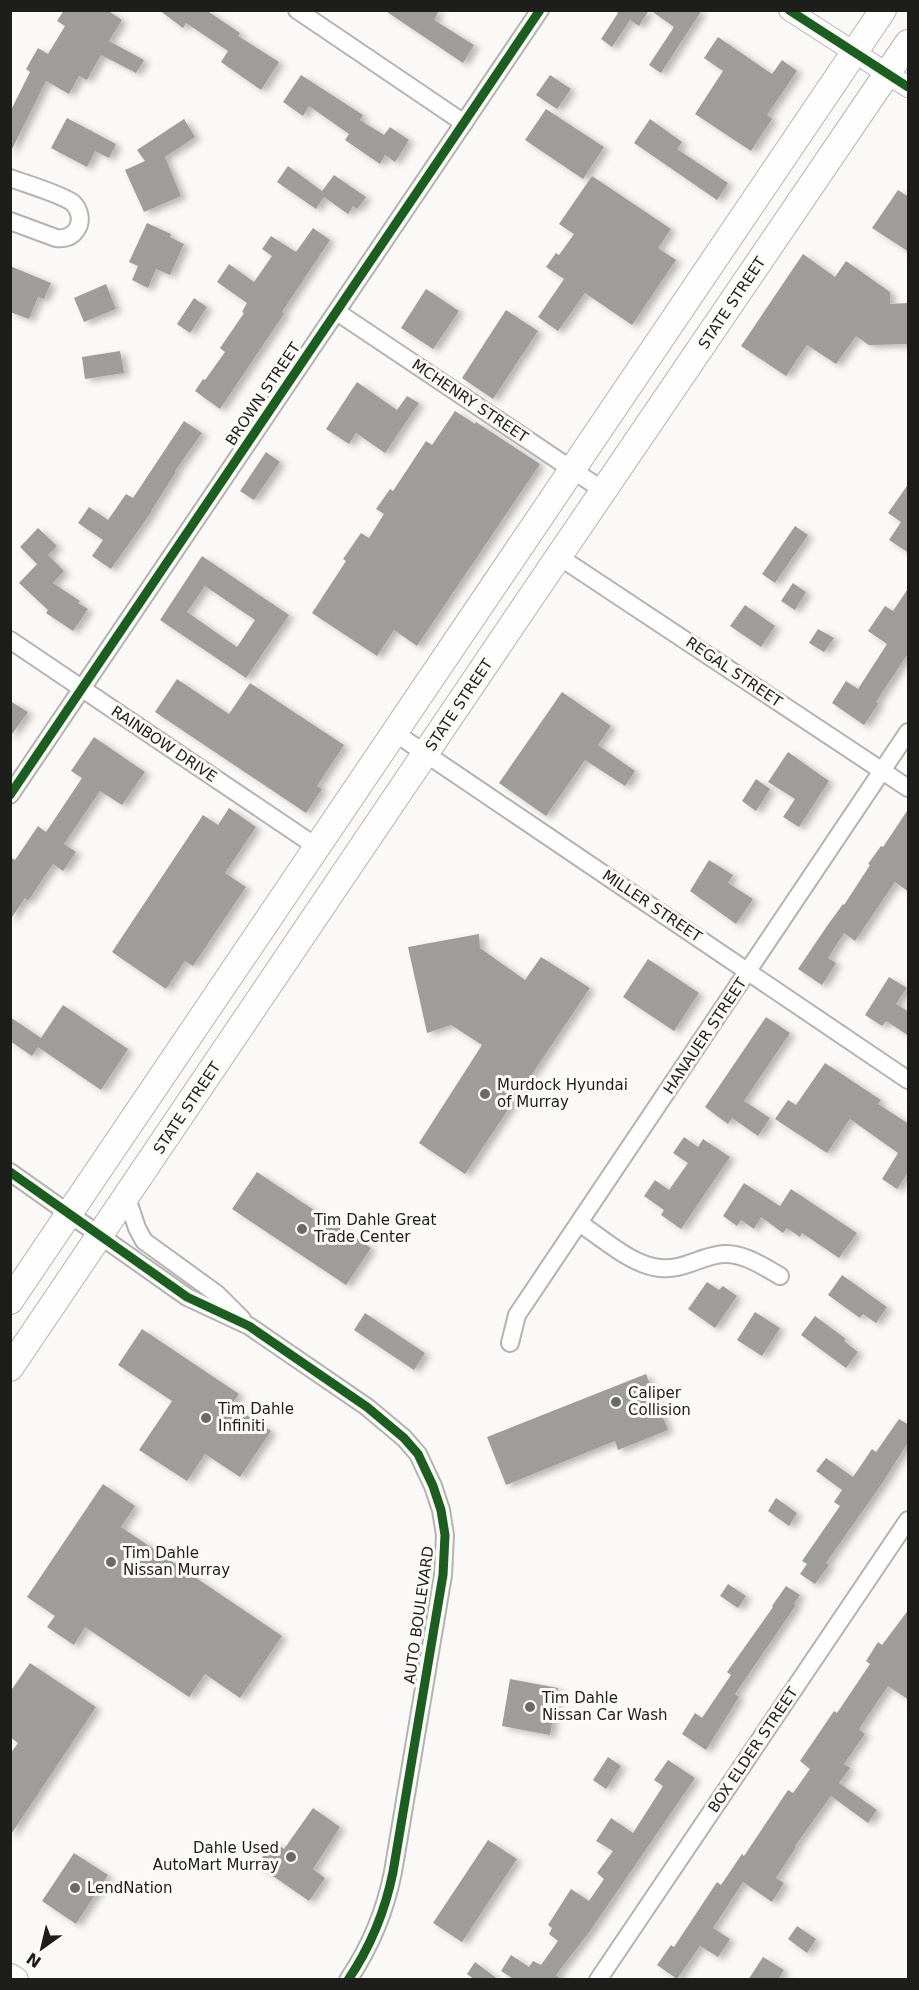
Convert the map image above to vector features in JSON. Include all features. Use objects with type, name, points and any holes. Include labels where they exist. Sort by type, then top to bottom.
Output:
[{"type":"main road","points":[[10,1301],[883,10]]},
{"type":"main road","name":"STATE STREET","points":[[10,1368],[558,556],[898,81],[909,43]]},
{"type":"main road","points":[[10,1977],[15,1980]]},
{"type":"street","points":[[297,10],[464,123]]},
{"type":"street","name":"BROWN STREET","points":[[10,795],[540,10]]},
{"type":"street","points":[[789,10],[898,81]]},
{"type":"street","points":[[10,178],[68,201],[77,208],[80,219],[73,234],[62,239],[10,221]]},
{"type":"street","name":"MCHENRY STREET","points":[[337,312],[604,491]]},
{"type":"street","name":"REGAL STREET","points":[[558,556],[909,788]]},
{"type":"street","name":"RAINBOW DRIVE","points":[[10,640],[317,847]]},
{"type":"street","name":"HANAUER STREET","points":[[510,1343],[517,1315],[909,732]]},
{"type":"street","name":"MILLER STREET","points":[[395,733],[909,1080]]},
{"type":"street","name":"AUTO BOULEVARD","points":[[10,1173],[187,1297],[249,1326],[367,1407],[404,1437],[418,1454],[430,1478],[441,1510],[445,1535],[443,1575],[388,1898],[369,1946],[348,1980]]},
{"type":"street","name":"AUTO BOULEVARD","points":[[126,1198],[144,1241],[218,1294],[249,1326]]},
{"type":"street","points":[[579,1223],[632,1258],[652,1267],[673,1268],[725,1254],[743,1257],[780,1276]]},
{"type":"street","name":"BOX ELDER STREET","points":[[598,1980],[909,1520]]},
{"type":"building","points":[[64,10],[107,10],[122,20],[109,41],[144,60],[136,73],[101,55],[87,80],[79,76],[69,94],[46,81],[10,153],[10,112],[30,72],[26,69],[38,48],[48,54],[65,26],[57,21]]},
{"type":"building","points":[[159,10],[206,10],[240,33],[238,36],[279,62],[261,90],[221,62],[228,51],[186,23],[183,28]]},
{"type":"building","points":[[384,10],[439,10],[434,20],[474,45],[463,63]]},
{"type":"building","points":[[615,10],[649,10],[639,26],[630,20],[612,47],[601,39],[618,13]]},
{"type":"building","points":[[650,10],[702,10],[661,73],[649,65],[674,27]]},
{"type":"building","points":[[718,37],[772,74],[782,60],[797,71],[767,115],[772,119],[751,151],[695,114],[723,71],[704,58]]},
{"type":"building","points":[[301,75],[363,115],[360,120],[384,135],[390,127],[409,140],[395,162],[385,155],[380,164],[345,140],[349,134],[309,106],[303,116],[283,102]]},
{"type":"building","points":[[550,75],[571,89],[557,109],[536,95]]},
{"type":"building","points":[[546,109],[604,147],[583,179],[525,140]]},
{"type":"building","points":[[67,118],[116,144],[109,158],[95,151],[87,167],[51,148]]},
{"type":"building","points":[[184,119],[195,137],[165,157],[181,196],[144,212],[125,170],[145,161],[137,150]]},
{"type":"building","points":[[650,119],[682,142],[677,149],[728,183],[717,200],[634,143]]},
{"type":"building","points":[[288,166],[322,191],[334,175],[366,197],[357,209],[353,206],[348,214],[324,197],[316,209],[277,182]]},
{"type":"building","points":[[592,176],[671,229],[658,248],[676,260],[632,325],[585,293],[558,331],[538,317],[564,279],[546,267],[556,253],[559,255],[574,234],[559,224]]},
{"type":"building","points":[[898,190],[909,197],[909,252],[872,228]]},
{"type":"building","points":[[147,223],[171,234],[170,237],[184,244],[170,275],[156,269],[148,288],[132,280],[138,266],[129,262]]},
{"type":"building","points":[[313,228],[330,240],[282,312],[284,314],[220,409],[195,391],[225,352],[220,348],[244,313],[242,312],[247,303],[217,282],[229,264],[254,282],[272,256],[262,249],[271,236],[296,252]]},
{"type":"building","points":[[803,254],[835,277],[846,261],[890,292],[890,304],[909,303],[909,344],[869,345],[856,336],[836,364],[807,345],[786,376],[741,346]]},
{"type":"building","points":[[10,266],[51,283],[44,299],[38,297],[29,319],[10,312]]},
{"type":"building","points":[[106,284],[116,309],[84,322],[74,298]]},
{"type":"building","points":[[426,289],[459,311],[433,349],[401,328]]},
{"type":"building","points":[[194,298],[207,307],[190,333],[177,324]]},
{"type":"building","points":[[506,310],[538,331],[493,399],[462,378]]},
{"type":"building","points":[[120,351],[124,373],[85,379],[82,357]]},
{"type":"building","points":[[357,382],[397,410],[407,396],[419,403],[385,453],[356,433],[349,444],[326,429]]},
{"type":"building","points":[[455,411],[540,464],[417,646],[394,630],[377,656],[312,613],[346,561],[343,559],[361,533],[369,538],[384,514],[376,509],[390,489],[393,491],[426,441],[432,445]]},
{"type":"building","points":[[184,421],[202,433],[175,471],[152,511],[111,569],[92,556],[103,540],[78,523],[89,507],[108,520],[126,494],[133,498]]},
{"type":"building","points":[[266,452],[280,462],[254,500],[240,491]]},
{"type":"building","points":[[909,483],[909,553],[889,540],[901,522],[888,513]]},
{"type":"building","points":[[795,526],[808,535],[775,583],[762,574]]},
{"type":"building","points":[[38,528],[57,546],[48,555],[64,571],[53,583],[88,609],[73,631],[46,613],[48,610],[19,583],[37,564],[20,547]]},
{"type":"building","points":[[202,556],[289,615],[246,678],[160,620]],"holes":[[[205,586],[255,620],[237,647],[187,612]]]},
{"type":"building","points":[[793,583],[806,592],[795,610],[781,601]]},
{"type":"building","points":[[909,587],[909,652],[876,702],[879,703],[864,725],[832,703],[846,681],[858,689],[887,644],[868,631],[885,606],[893,611]]},
{"type":"building","points":[[745,605],[775,626],[761,647],[730,626]]},
{"type":"building","points":[[818,629],[834,638],[824,652],[809,643]]},
{"type":"building","points":[[177,679],[229,714],[250,683],[344,745],[317,786],[322,789],[306,813],[155,712]]},
{"type":"building","points":[[562,692],[611,726],[598,745],[635,771],[625,786],[585,760],[546,816],[499,783]]},
{"type":"building","points":[[10,701],[28,712],[10,737]]},
{"type":"building","points":[[94,737],[145,772],[122,805],[100,791],[64,844],[76,852],[63,871],[53,864],[28,901],[25,898],[10,920],[10,857],[15,860],[38,826],[46,832],[82,778],[71,771]]},
{"type":"building","points":[[788,752],[829,781],[799,827],[783,817],[795,799],[768,782]]},
{"type":"building","points":[[756,779],[770,789],[756,811],[742,801]]},
{"type":"building","points":[[229,808],[256,827],[225,873],[246,887],[193,966],[185,961],[166,989],[112,952],[203,815],[218,825]]},
{"type":"building","points":[[909,808],[909,892],[895,882],[855,941],[844,933],[828,958],[836,963],[822,985],[798,969],[844,905],[870,865],[868,864],[881,846],[883,847]]},
{"type":"building","points":[[709,860],[733,875],[728,883],[753,899],[736,924],[690,891]]},
{"type":"building","name":"Murdock Hyundai of Murray","points":[[479,934],[480,948],[525,980],[541,957],[590,988],[465,1174],[419,1143],[482,1045],[451,1025],[427,1033],[408,947]]},
{"type":"building","points":[[648,959],[699,993],[674,1031],[623,997]]},
{"type":"building","points":[[889,977],[907,988],[896,1004],[909,1012],[909,1036],[886,1021],[882,1026],[865,1015]]},
{"type":"building","points":[[63,1005],[128,1049],[101,1090],[38,1047],[32,1056],[10,1041],[10,1017],[41,1038]]},
{"type":"building","points":[[766,1017],[790,1033],[744,1101],[770,1118],[758,1136],[732,1118],[728,1124],[705,1107]]},
{"type":"building","points":[[825,1063],[881,1100],[878,1104],[909,1124],[909,1171],[897,1189],[882,1179],[898,1153],[850,1119],[827,1153],[775,1119],[788,1100],[796,1105]]},
{"type":"building","points":[[684,1137],[698,1147],[703,1139],[730,1157],[681,1229],[661,1215],[664,1210],[644,1196],[655,1180],[669,1190],[688,1163],[673,1153]]},
{"type":"building","name":"Tim Dahle Great Trade Center","points":[[257,1172],[371,1248],[346,1285],[232,1209]]},
{"type":"building","points":[[744,1183],[780,1206],[791,1189],[857,1233],[839,1258],[802,1233],[800,1237],[787,1228],[783,1233],[761,1217],[754,1229],[741,1220],[737,1226],[723,1216]]},
{"type":"building","points":[[842,1275],[887,1307],[876,1323],[863,1314],[860,1318],[828,1295]]},
{"type":"building","points":[[707,1282],[719,1290],[723,1286],[737,1296],[715,1328],[688,1309]]},
{"type":"building","points":[[755,1312],[780,1328],[762,1356],[737,1340]]},
{"type":"building","points":[[365,1313],[425,1353],[414,1370],[354,1330]]},
{"type":"building","points":[[815,1316],[846,1339],[844,1341],[858,1352],[846,1368],[801,1335]]},
{"type":"building","name":"Tim Dahle Infiniti","points":[[142,1329],[239,1394],[231,1405],[271,1431],[240,1477],[205,1454],[187,1481],[139,1450],[172,1401],[118,1365]]},
{"type":"building","name":"Caliper Collision","points":[[646,1374],[668,1430],[618,1450],[615,1441],[506,1485],[487,1437]]},
{"type":"building","points":[[899,1419],[909,1425],[909,1441],[826,1563],[829,1565],[815,1584],[800,1574],[807,1564],[802,1561],[840,1506],[834,1502],[842,1490],[816,1471],[826,1458],[853,1477],[872,1449],[876,1452]]},
{"type":"building","name":"Tim Dahle Nissan Murray","points":[[103,1484],[135,1506],[121,1527],[282,1636],[240,1698],[205,1674],[189,1697],[85,1627],[74,1645],[47,1627],[55,1616],[27,1597]]},
{"type":"building","points":[[776,1498],[797,1513],[789,1526],[768,1511]]},
{"type":"building","points":[[728,1584],[746,1596],[738,1608],[720,1596]]},
{"type":"building","points":[[786,1586],[800,1595],[794,1604],[796,1605],[735,1694],[739,1697],[706,1750],[682,1734],[695,1713],[702,1718],[731,1675],[727,1672]]},
{"type":"building","points":[[909,1609],[909,1700],[888,1686],[859,1729],[865,1734],[844,1764],[850,1768],[839,1783],[877,1810],[868,1823],[831,1796],[795,1846],[776,1878],[784,1883],[772,1902],[743,1882],[713,1928],[730,1939],[718,1957],[700,1946],[677,1979],[657,1965],[671,1945],[674,1947],[717,1882],[721,1885],[742,1854],[744,1856],[788,1790],[793,1793],[810,1769],[800,1761],[834,1711],[837,1713],[870,1664],[866,1661],[878,1642],[882,1645]]},
{"type":"building","points":[[30,1663],[96,1707],[10,1836],[10,1754],[18,1743],[10,1737],[10,1692]]},
{"type":"building","name":"Tim Dahle Nissan Car Wash","points":[[510,1679],[558,1688],[550,1735],[502,1726]]},
{"type":"building","points":[[608,1757],[621,1766],[606,1789],[593,1780]]},
{"type":"building","points":[[668,1760],[695,1778],[590,1931],[556,1975],[562,1980],[515,1980],[501,1971],[511,1955],[529,1967],[533,1961],[541,1965],[558,1941],[549,1934],[552,1928],[548,1925],[571,1889],[589,1901],[604,1879],[597,1873],[613,1851],[596,1841],[611,1818],[633,1833],[663,1786],[654,1780]]},
{"type":"building","name":"Dahle Used AutoMart Murray","points":[[313,1808],[340,1827],[313,1869],[325,1878],[309,1901],[257,1865],[273,1842],[284,1849]]},
{"type":"building","points":[[488,1840],[517,1859],[462,1942],[433,1923]]},
{"type":"building","name":"LendNation","points":[[74,1853],[108,1875],[76,1924],[42,1901]]},
{"type":"building","points":[[797,1926],[816,1939],[807,1953],[788,1939]]},
{"type":"building","points":[[763,1957],[784,1970],[778,1980],[748,1980]]},
{"type":"building","points":[[475,1962],[499,1980],[475,1980],[467,1974]]},
{"type":"cycle path","points":[[10,795],[540,10]]},
{"type":"cycle path","points":[[789,10],[908,87]]},
{"type":"cycle path","points":[[10,1172],[187,1297],[249,1326],[367,1407],[404,1438],[418,1454],[433,1486],[441,1510],[445,1535],[443,1575],[393,1872],[376,1928],[348,1980]]},
{"type":"place","name":"Murdock Hyundai of Murray","points":[[485,1094]]},
{"type":"place","name":"Tim Dahle Great Trade Center","points":[[302,1229]]},
{"type":"place","name":"Caliper Collision","points":[[616,1402]]},
{"type":"place","name":"Tim Dahle Infiniti","points":[[206,1418]]},
{"type":"place","name":"Tim Dahle Nissan Murray","points":[[111,1562]]},
{"type":"place","name":"Tim Dahle Nissan Car Wash","points":[[530,1707]]},
{"type":"place","name":"Dahle Used AutoMart Murray","points":[[291,1857]]},
{"type":"place","name":"LendNation","points":[[75,1888]]}]
